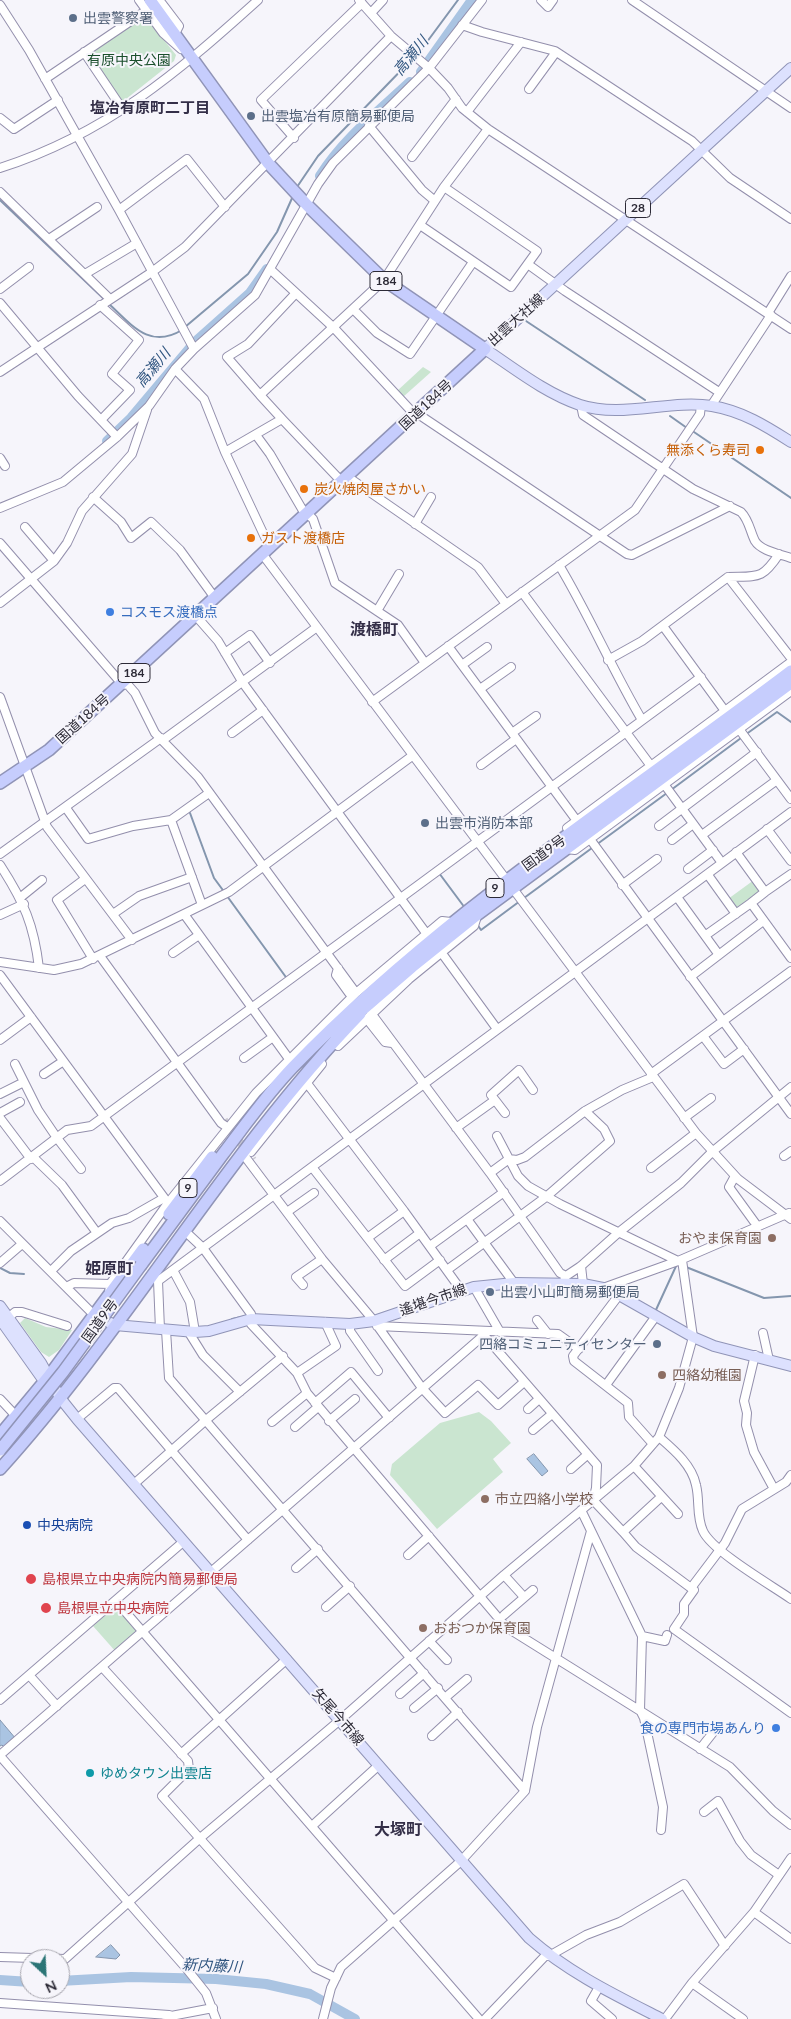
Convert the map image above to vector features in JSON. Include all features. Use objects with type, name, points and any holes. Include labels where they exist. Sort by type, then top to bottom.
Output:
[{"type":"highway","name":"184","points":[[148,5],[174,34],[268,163],[300,197],[384,280],[485,349]]},
{"type":"highway","name":"国道184号","points":[[0,783],[49,750],[267,552],[485,349]]},
{"type":"highway","name":"国道9号","points":[[232,1142],[308,1059],[412,967],[478,914],[541,855],[619,794],[791,671]]},
{"type":"highway","name":"国道9号","points":[[0,1450],[57,1379],[290,1064],[329,1026],[451,922],[566,849],[632,804],[777,697],[791,682]]},
{"type":"highway","name":"9","points":[[0,1469],[60,1399],[225,1175],[339,1036],[374,1000]]},
{"type":"highway","name":"9","points":[[0,1435],[46,1379],[94,1315],[110,1289],[152,1237],[196,1172],[256,1098],[290,1064]]},
{"type":"main road","name":"出雲大社線","points":[[791,68],[485,349],[538,384],[581,405],[607,409],[706,406],[733,411],[754,419],[791,442]]},
{"type":"main road","name":"遙堪今市線","points":[[94,1315],[114,1325],[191,1332],[209,1331],[251,1319],[350,1324],[376,1323],[461,1290],[474,1287],[564,1280],[604,1288],[693,1337],[714,1346],[791,1366]]},
{"type":"main road","points":[[0,1306],[4,1318],[60,1399]]},
{"type":"main road","name":"矢尾今市線","points":[[60,1399],[529,1938],[548,1955],[598,1987],[664,2019]]},
{"type":"street","points":[[139,0],[148,5],[163,33],[192,59]]},
{"type":"street","points":[[160,0],[178,26],[174,34]]},
{"type":"street","points":[[0,168],[46,151],[78,136],[123,110],[192,59],[258,0]]},
{"type":"street","points":[[371,12],[383,0]]},
{"type":"street","points":[[0,508],[62,482],[117,437],[149,406],[176,369],[194,350],[255,295],[271,270],[300,197],[318,184],[333,163],[429,68],[482,0]]},
{"type":"street","points":[[541,0],[548,7],[553,0]]},
{"type":"street","points":[[632,0],[791,108]]},
{"type":"street","points":[[294,138],[261,100],[360,2],[391,36],[429,68],[467,112],[488,129],[791,329]]},
{"type":"street","points":[[0,5],[58,100],[194,350]]},
{"type":"street","points":[[45,78],[148,5]]},
{"type":"street","points":[[0,15],[17,43],[24,44]]},
{"type":"street","points":[[462,24],[556,52],[624,94],[701,149],[730,178],[791,219]]},
{"type":"street","points":[[0,372],[36,346],[152,272],[185,247],[294,138],[391,36]]},
{"type":"street","points":[[467,112],[521,42]]},
{"type":"street","points":[[84,52],[123,110]]},
{"type":"street","points":[[528,89],[556,52]]},
{"type":"street","points":[[412,157],[456,99]]},
{"type":"street","points":[[0,118],[14,129],[58,100]]},
{"type":"street","points":[[369,126],[422,190],[435,201]]},
{"type":"street","points":[[260,395],[384,280],[435,201],[488,129]]},
{"type":"street","points":[[119,210],[188,159],[225,207]]},
{"type":"street","points":[[420,225],[511,287],[529,265],[537,251],[444,188]]},
{"type":"street","points":[[0,192],[110,299]]},
{"type":"street","points":[[49,239],[97,207]]},
{"type":"street","points":[[85,274],[137,243]]},
{"type":"street","points":[[353,309],[378,333],[410,354],[473,262]]},
{"type":"street","points":[[529,265],[719,392]]},
{"type":"street","points":[[0,289],[29,267]]},
{"type":"street","points":[[271,270],[334,328],[415,415],[421,416],[598,537],[627,554],[632,555],[730,506]]},
{"type":"street","points":[[372,702],[635,510],[700,414],[719,392],[791,276]]},
{"type":"street","points":[[296,294],[248,344],[227,357],[282,419],[345,480],[478,567],[506,604]]},
{"type":"street","points":[[0,302],[36,346],[117,437]]},
{"type":"street","points":[[100,305],[139,340],[112,374],[130,390],[101,420]]},
{"type":"street","points":[[176,369],[204,399],[267,552],[317,627],[508,885],[696,1133],[735,1176],[790,1216]]},
{"type":"street","points":[[581,405],[583,415],[693,489],[730,506],[746,517],[756,542],[761,546],[791,558]]},
{"type":"street","points":[[0,603],[54,561],[67,543],[82,510],[132,454],[149,406]]},
{"type":"street","points":[[225,452],[282,419]]},
{"type":"street","points":[[256,435],[302,509],[313,519],[335,582],[398,624],[425,663]]},
{"type":"street","points":[[0,458],[5,466]]},
{"type":"street","points":[[93,497],[121,522],[131,538],[151,522],[180,550],[215,598]]},
{"type":"street","points":[[415,524],[431,498]]},
{"type":"street","points":[[25,527],[54,561]]},
{"type":"street","points":[[0,544],[122,684],[128,685],[135,693],[151,726],[192,770],[326,951],[349,992]]},
{"type":"street","points":[[608,660],[642,641],[728,577],[762,575],[767,572],[779,554]]},
{"type":"street","points":[[559,565],[586,611],[608,660],[642,720]]},
{"type":"street","points":[[377,611],[398,574]]},
{"type":"street","points":[[728,577],[791,658]]},
{"type":"street","points":[[522,592],[651,766]]},
{"type":"street","points":[[196,616],[225,653],[243,683],[426,933]]},
{"type":"street","points":[[662,626],[725,711]]},
{"type":"street","points":[[0,854],[243,683],[317,627]]},
{"type":"street","points":[[770,633],[775,634],[791,651]]},
{"type":"street","points":[[225,653],[250,636],[270,662]]},
{"type":"street","points":[[448,646],[576,821]]},
{"type":"street","points":[[462,665],[487,646]]},
{"type":"street","points":[[541,855],[543,847],[576,821],[619,794],[651,766],[694,739],[725,711],[791,662]]},
{"type":"street","points":[[480,689],[511,667]]},
{"type":"street","points":[[0,1181],[67,1130],[91,1126],[326,951],[477,843],[701,677]]},
{"type":"street","points":[[761,694],[767,680]]},
{"type":"street","points":[[566,849],[575,850],[632,804],[664,784],[706,749],[739,729],[777,697],[791,691]]},
{"type":"street","points":[[0,697],[45,823],[52,835],[132,940]]},
{"type":"street","points":[[232,733],[263,710]]},
{"type":"street","points":[[481,765],[536,716]]},
{"type":"street","points":[[739,729],[791,799]]},
{"type":"street","points":[[659,826],[757,752]]},
{"type":"street","points":[[0,962],[39,968],[68,968],[97,958],[229,892],[412,756]]},
{"type":"street","points":[[702,836],[777,780]]},
{"type":"street","points":[[664,784],[722,863]]},
{"type":"street","points":[[66,808],[88,839],[133,826],[172,820],[209,793]]},
{"type":"street","points":[[525,1791],[284,1509],[169,1378],[158,1281],[791,812]]},
{"type":"street","points":[[172,820],[202,905]]},
{"type":"street","points":[[672,840],[693,824]]},
{"type":"street","points":[[767,829],[791,861]]},
{"type":"street","points":[[590,839],[791,1114]]},
{"type":"street","points":[[688,868],[713,850]]},
{"type":"street","points":[[736,852],[765,892]]},
{"type":"street","points":[[622,884],[657,859]]},
{"type":"street","points":[[0,865],[22,900],[35,938],[39,968]]},
{"type":"street","points":[[706,935],[791,874]]},
{"type":"street","points":[[708,875],[736,914]]},
{"type":"street","points":[[113,914],[139,896],[192,877]]},
{"type":"street","points":[[85,879],[57,900],[97,958],[178,1062],[208,1104],[225,1123]]},
{"type":"street","points":[[0,915],[22,900],[42,880]]},
{"type":"street","points":[[677,897],[719,955]]},
{"type":"street","points":[[751,903],[791,958]]},
{"type":"street","points":[[184,914],[273,1036],[290,1064]]},
{"type":"street","points":[[173,1245],[182,1242],[223,1188],[250,1159],[277,1113],[371,1013],[474,926],[478,914]]},
{"type":"street","points":[[329,1026],[349,992],[442,921],[451,922]]},
{"type":"street","points":[[690,977],[763,921]]},
{"type":"street","points":[[173,953],[199,935]]},
{"type":"street","points":[[441,952],[497,1029]]},
{"type":"street","points":[[393,971],[396,958]]},
{"type":"street","points":[[409,979],[412,967]]},
{"type":"street","points":[[337,971],[333,980],[349,992]]},
{"type":"street","points":[[490,1173],[509,1159],[517,1160],[525,1157],[585,1111],[652,1076],[791,971]]},
{"type":"street","points":[[0,974],[62,1062],[166,1201]]},
{"type":"street","points":[[371,1013],[389,1042],[504,1192],[564,1280],[618,1233],[681,1183],[712,1152],[791,1087]]},
{"type":"street","points":[[0,1040],[31,1017]]},
{"type":"street","points":[[370,1026],[389,1042]]},
{"type":"street","points":[[244,1058],[273,1036]]},
{"type":"street","points":[[703,1036],[724,1064],[744,1049]]},
{"type":"street","points":[[44,1074],[62,1062]]},
{"type":"street","points":[[15,1064],[38,1110],[81,1169]]},
{"type":"street","points":[[505,1113],[491,1094],[519,1070],[533,1090]]},
{"type":"street","points":[[306,1082],[461,1290]]},
{"type":"street","points":[[0,1094],[22,1083]]},
{"type":"street","points":[[66,1287],[74,1283],[110,1289],[166,1201],[196,1172],[225,1123],[256,1098]]},
{"type":"street","points":[[684,1118],[711,1098]]},
{"type":"street","points":[[456,1128],[495,1100]]},
{"type":"street","points":[[0,1112],[20,1102]]},
{"type":"street","points":[[447,1270],[546,1197],[610,1141],[604,1128],[585,1111]]},
{"type":"street","points":[[0,1118],[32,1158],[62,1185],[97,1233]]},
{"type":"street","points":[[651,1168],[696,1133]]},
{"type":"street","points":[[497,1136],[518,1176],[546,1197],[618,1233],[680,1260]]},
{"type":"street","points":[[784,1156],[791,1151]]},
{"type":"street","points":[[250,1159],[264,1182],[322,1259],[376,1323],[422,1388],[445,1413],[478,1385],[498,1405],[524,1382]]},
{"type":"street","points":[[312,1167],[405,1286],[440,1260]]},
{"type":"street","points":[[223,1188],[225,1175]]},
{"type":"street","points":[[735,1176],[729,1187],[758,1227]]},
{"type":"street","points":[[430,1246],[504,1192]]},
{"type":"street","points":[[287,1212],[314,1193]]},
{"type":"street","points":[[51,1271],[70,1251],[112,1223],[129,1218],[166,1201]]},
{"type":"street","points":[[370,1236],[404,1211]]},
{"type":"street","points":[[604,1288],[790,1216]]},
{"type":"street","points":[[467,1219],[514,1284]]},
{"type":"street","points":[[0,1221],[94,1315]]},
{"type":"street","points":[[152,1237],[153,1223]]},
{"type":"street","points":[[384,1260],[420,1233]]},
{"type":"street","points":[[188,1234],[203,1248],[250,1314],[251,1324],[283,1356],[297,1374],[316,1405],[481,1595],[506,1627],[730,1767],[773,1811],[791,1825]]},
{"type":"street","points":[[0,1263],[22,1244]]},
{"type":"street","points":[[303,1285],[296,1277],[322,1259]]},
{"type":"street","points":[[0,1957],[65,1959],[199,1839],[273,1779],[504,1575],[634,1466],[659,1438],[679,1388],[693,1337],[680,1260]]},
{"type":"street","points":[[581,1266],[583,1284]]},
{"type":"street","points":[[173,1270],[190,1302],[191,1332],[203,1355],[240,1392]]},
{"type":"street","points":[[474,1287],[500,1332]]},
{"type":"street","points":[[619,1295],[573,1356],[574,1360],[628,1404],[630,1417],[653,1444]]},
{"type":"street","points":[[4,1318],[14,1312],[22,1312],[67,1326]]},
{"type":"street","points":[[606,1385],[656,1316]]},
{"type":"street","points":[[537,1320],[548,1334]]},
{"type":"street","points":[[297,1374],[336,1346],[325,1322]]},
{"type":"street","points":[[376,1323],[484,1333],[558,1334],[579,1349]]},
{"type":"street","points":[[350,1324],[350,1331],[378,1371]]},
{"type":"street","points":[[763,1332],[769,1360]]},
{"type":"street","points":[[484,1333],[598,1469],[593,1500]]},
{"type":"street","points":[[216,2019],[206,1994],[186,1968],[128,1904],[0,1755],[103,1668],[484,1333]]},
{"type":"street","points":[[134,1484],[206,1420],[283,1356]]},
{"type":"street","points":[[755,1356],[744,1401],[747,1413],[746,1425],[754,1452],[774,1489]]},
{"type":"street","points":[[295,1427],[351,1372],[389,1418]]},
{"type":"street","points":[[77,1420],[114,1388],[118,1388],[248,1540]]},
{"type":"street","points":[[272,1422],[307,1393]]},
{"type":"street","points":[[0,1399],[16,1416]]},
{"type":"street","points":[[329,1421],[355,1399]]},
{"type":"street","points":[[528,1409],[539,1399]]},
{"type":"street","points":[[534,1430],[552,1414]]},
{"type":"street","points":[[659,1438],[675,1451],[688,1467],[696,1485],[698,1518],[704,1533],[720,1550],[791,1599]]},
{"type":"street","points":[[571,1470],[587,1455]]},
{"type":"street","points":[[634,1466],[678,1514]]},
{"type":"street","points":[[690,1588],[720,1550],[742,1509],[786,1482],[791,1475]]},
{"type":"street","points":[[623,1532],[661,1497]]},
{"type":"street","points":[[593,1500],[636,1547],[694,1590],[684,1604],[684,1614],[674,1629],[791,1713]]},
{"type":"street","points":[[581,1510],[642,1636],[640,1710],[644,1718],[663,1807],[661,1830]]},
{"type":"street","points":[[323,2018],[331,1988],[341,1967],[461,1861],[525,1791],[537,1727],[591,1531]]},
{"type":"street","points":[[408,1555],[429,1536]]},
{"type":"street","points":[[0,1700],[183,1542]]},
{"type":"street","points":[[296,1568],[318,1549]]},
{"type":"street","points":[[504,1575],[524,1597]]},
{"type":"street","points":[[326,1607],[350,1586]]},
{"type":"street","points":[[504,1616],[533,1590]]},
{"type":"street","points":[[116,1601],[273,1779],[480,2019]]},
{"type":"street","points":[[642,1636],[665,1641],[667,1635]]},
{"type":"street","points":[[429,1641],[447,1660]]},
{"type":"street","points":[[181,1754],[287,1659]]},
{"type":"street","points":[[103,1668],[188,1761],[189,1769],[162,1796],[315,1968],[336,1978]]},
{"type":"street","points":[[400,1694],[424,1672]]},
{"type":"street","points":[[29,1675],[57,1706]]},
{"type":"street","points":[[446,1697],[467,1679]]},
{"type":"street","points":[[414,1708],[438,1688]]},
{"type":"street","points":[[432,1736],[458,1712]]},
{"type":"street","points":[[700,1749],[715,1730]]},
{"type":"street","points":[[312,1826],[379,1765]]},
{"type":"street","points":[[704,1812],[718,1801],[750,1855],[779,1874]]},
{"type":"street","points":[[664,2019],[692,1983],[754,1912],[791,1858]]},
{"type":"street","points":[[485,2019],[548,1955],[586,1935],[620,1922],[684,1884],[726,1946]]},
{"type":"street","points":[[754,1912],[791,1939]]},
{"type":"street","points":[[692,1983],[743,2019]]},
{"type":"street","points":[[598,1987],[591,2000],[612,2019]]},
{"type":"street","points":[[0,2004],[110,2015],[169,2016]]},
{"type":"street","points":[[160,2019],[213,2008]]},
{"type":"green space","name":"有原中央公園","points":[[144,15],[176,55],[174,61],[121,103],[90,51]]},
{"type":"green space","points":[[423,367],[431,372],[403,397],[397,391]]},
{"type":"green space","points":[[754,880],[762,891],[737,910],[728,899]]},
{"type":"green space","points":[[25,1318],[46,1327],[72,1330],[59,1350],[49,1357],[41,1352],[20,1323]]},
{"type":"green space","points":[[479,1412],[491,1421],[511,1443],[493,1459],[503,1472],[437,1529],[390,1475],[392,1464],[440,1423]]},
{"type":"green space","points":[[115,1607],[139,1632],[116,1652],[93,1626]]},
{"type":"water","points":[[534,1454],[548,1471],[542,1476],[527,1459]]},
{"type":"water","points":[[0,1720],[16,1739],[5,1748],[2,1745],[0,1746]]},
{"type":"water","points":[[111,1945],[120,1955],[116,1959],[96,1957]]},
{"type":"waterway","points":[[418,54],[458,0]]},
{"type":"waterway","name":"高瀬川","points":[[421,72],[472,0]]},
{"type":"waterway","points":[[297,187],[318,156],[414,57]]},
{"type":"waterway","name":"高瀬川","points":[[320,176],[350,138],[410,82]]},
{"type":"waterway","points":[[185,327],[248,274],[277,232],[293,196]]},
{"type":"waterway","points":[[0,200],[105,300]]},
{"type":"waterway","name":"高瀬川","points":[[107,441],[131,418],[195,342],[250,293],[267,269]]},
{"type":"waterway","points":[[108,303],[133,326],[150,336],[160,337],[182,330]]},
{"type":"waterway","points":[[526,321],[645,400]]},
{"type":"waterway","points":[[670,416],[687,428]]},
{"type":"waterway","points":[[691,430],[791,498]]},
{"type":"waterway","points":[[745,735],[777,712],[791,722]]},
{"type":"waterway","points":[[671,790],[741,738]]},
{"type":"waterway","points":[[596,845],[667,793]]},
{"type":"waterway","points":[[190,813],[214,878],[225,893]]},
{"type":"waterway","points":[[524,898],[592,848]]},
{"type":"waterway","points":[[438,874],[465,908]]},
{"type":"waterway","points":[[227,896],[288,980]]},
{"type":"waterway","points":[[477,924],[481,930],[520,901]]},
{"type":"waterway","points":[[655,1312],[677,1264]]},
{"type":"waterway","points":[[686,1267],[764,1298],[791,1296]]},
{"type":"waterway","points":[[0,1268],[10,1273],[24,1274]]},
{"type":"waterway","points":[[232,1319],[246,1316]]},
{"type":"waterway","name":"新内藤川","points":[[70,1980],[131,1977],[216,1979],[266,1984],[310,1994],[355,2019]]},
{"type":"waterway","name":"新内藤川","points":[[0,1980],[20,1981]]},
{"type":"tunnel","points":[[224,1120],[253,1160]]},
{"type":"place","name":"出雲警察署","points":[[73,18]]},
{"type":"place","name":"出雲塩冶有原簡易郵便局","points":[[251,116]]},
{"type":"place","name":"無添くら寿司","points":[[760,450]]},
{"type":"place","name":"炭火焼肉屋さかい","points":[[304,489]]},
{"type":"place","name":"ガスト渡橋店","points":[[251,538]]},
{"type":"place","name":"コスモス渡橋点","points":[[110,612]]},
{"type":"place","name":"出雲市消防本部","points":[[425,823]]},
{"type":"place","name":"おやま保育園","points":[[772,1238]]},
{"type":"place","name":"出雲小山町簡易郵便局","points":[[490,1292]]},
{"type":"place","name":"四絡コミュニティセンター","points":[[657,1344]]},
{"type":"place","name":"四絡幼稚園","points":[[662,1375]]},
{"type":"place","name":"市立四絡小学校","points":[[485,1499]]},
{"type":"place","name":"中央病院","points":[[27,1525]]},
{"type":"place","name":"島根県立中央病院内簡易郵便局","points":[[31,1579]]},
{"type":"place","name":"島根県立中央病院","points":[[46,1608]]},
{"type":"place","name":"おおつか保育園","points":[[423,1628]]},
{"type":"place","name":"食の専門市場あんり","points":[[776,1728]]},
{"type":"place","name":"ゆめタウン出雲店","points":[[90,1773]]},
{"type":"district","name":"塩冶有原町二丁目","points":[[150,108]]},
{"type":"district","name":"渡橋町","points":[[374,630]]},
{"type":"district","name":"姫原町","points":[[109,1269]]},
{"type":"district","name":"大塚町","points":[[398,1830]]}]
